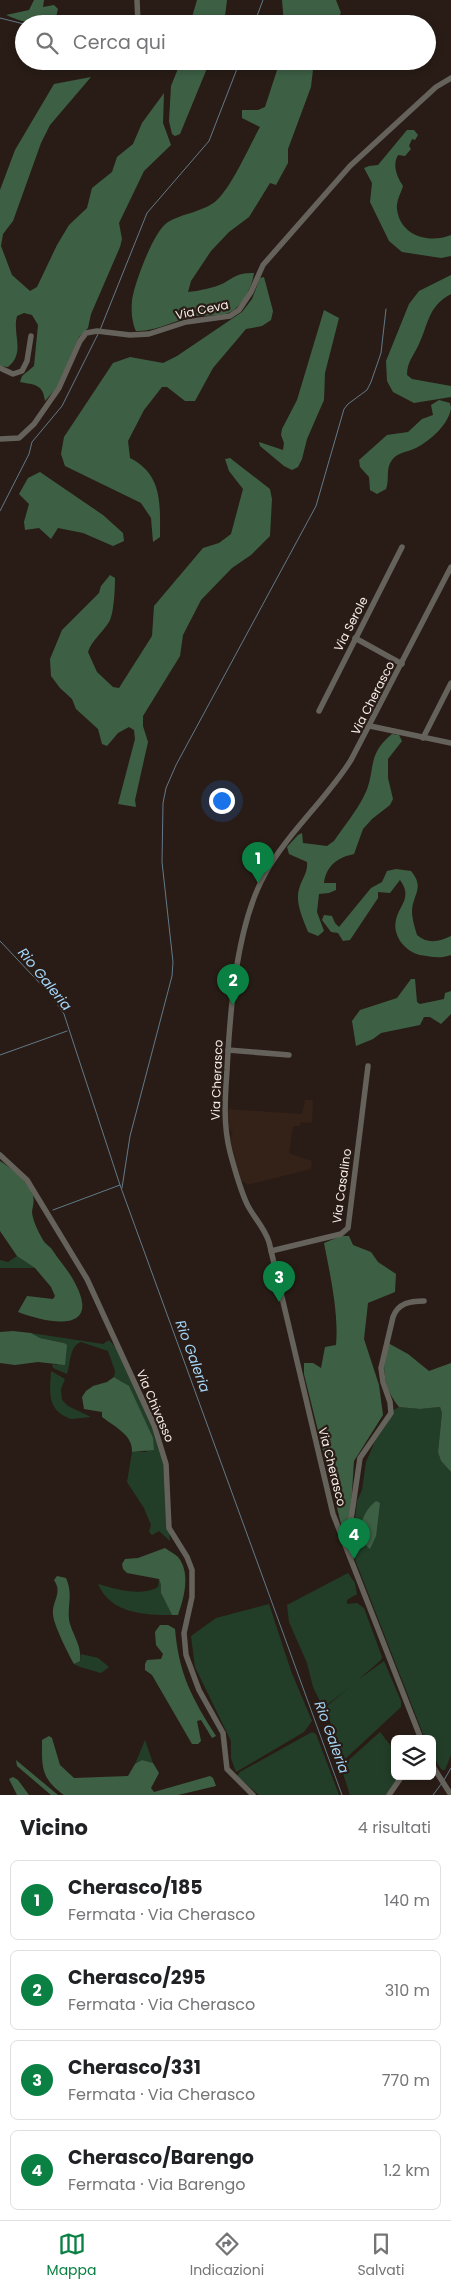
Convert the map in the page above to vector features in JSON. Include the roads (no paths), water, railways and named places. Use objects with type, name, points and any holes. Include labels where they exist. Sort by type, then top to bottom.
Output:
[{"type":"street","points":[[137,0],[138,15]]},
{"type":"street","name":"Via Ceva","points":[[0,439],[19,438],[34,424],[58,388],[82,338],[86,334],[95,331],[130,335],[149,334],[186,322],[224,318],[235,313],[248,297],[263,265],[344,173],[436,87],[451,78]]},
{"type":"street","points":[[0,368],[11,374],[22,371],[27,361],[31,336]]},
{"type":"street","name":"Via Serole","points":[[319,711],[402,547]]},
{"type":"street","name":"Via Cherasco","points":[[420,1735],[399,1678],[333,1514],[271,1251],[265,1229],[246,1200],[230,1151],[225,1114],[234,984],[248,917],[260,885],[285,844],[344,771],[370,726],[451,567]]},
{"type":"street","points":[[355,638],[402,664]]},
{"type":"street","points":[[423,738],[451,683]]},
{"type":"street","points":[[370,726],[451,743]]},
{"type":"street","points":[[228,1050],[289,1055]]},
{"type":"street","name":"Via Casalino","points":[[271,1251],[341,1234],[348,1228],[368,1066]]},
{"type":"street","name":"Via Chivasso","points":[[0,1155],[27,1180],[87,1279],[154,1425],[166,1464],[169,1528],[187,1557],[192,1570],[192,1598],[184,1633],[186,1655],[198,1690],[223,1734],[227,1769],[253,1795]]},
{"type":"street","points":[[350,1560],[349,1532],[358,1466],[366,1448],[391,1413],[390,1402],[381,1373],[382,1358],[393,1317],[396,1310],[402,1305],[424,1301]]},
{"type":"street","points":[[436,1771],[451,1795]]},
{"type":"street","points":[[389,1795],[399,1780]]},
{"type":"waterway","points":[[257,15],[263,0]]},
{"type":"waterway","points":[[0,18],[15,22]]},
{"type":"waterway","points":[[100,330],[147,213],[209,141],[237,70]]},
{"type":"waterway","points":[[122,1188],[130,1136],[172,976],[173,962],[162,862],[163,803],[166,788],[176,765],[316,506],[344,409],[367,390],[371,382],[381,353],[386,309]]},
{"type":"waterway","points":[[0,511],[29,454],[32,442],[62,406],[98,334]]},
{"type":"waterway","name":"Rio Galeria","points":[[0,941],[50,994],[64,1014],[120,1185],[342,1795]]},
{"type":"waterway","points":[[0,1055],[67,1031]]},
{"type":"waterway","points":[[53,1210],[120,1185]]},
{"type":"waterway","points":[[444,1780],[451,1768]]},
{"type":"waterway","points":[[433,1795],[442,1783]]},
{"type":"place","name":"Cherasco/185","points":[[258,883]]},
{"type":"place","name":"Cherasco/295","points":[[233,1005]]},
{"type":"place","name":"Cherasco/331","points":[[279,1302]]},
{"type":"place","name":"Cherasco/Barengo","points":[[354,1559]]}]
